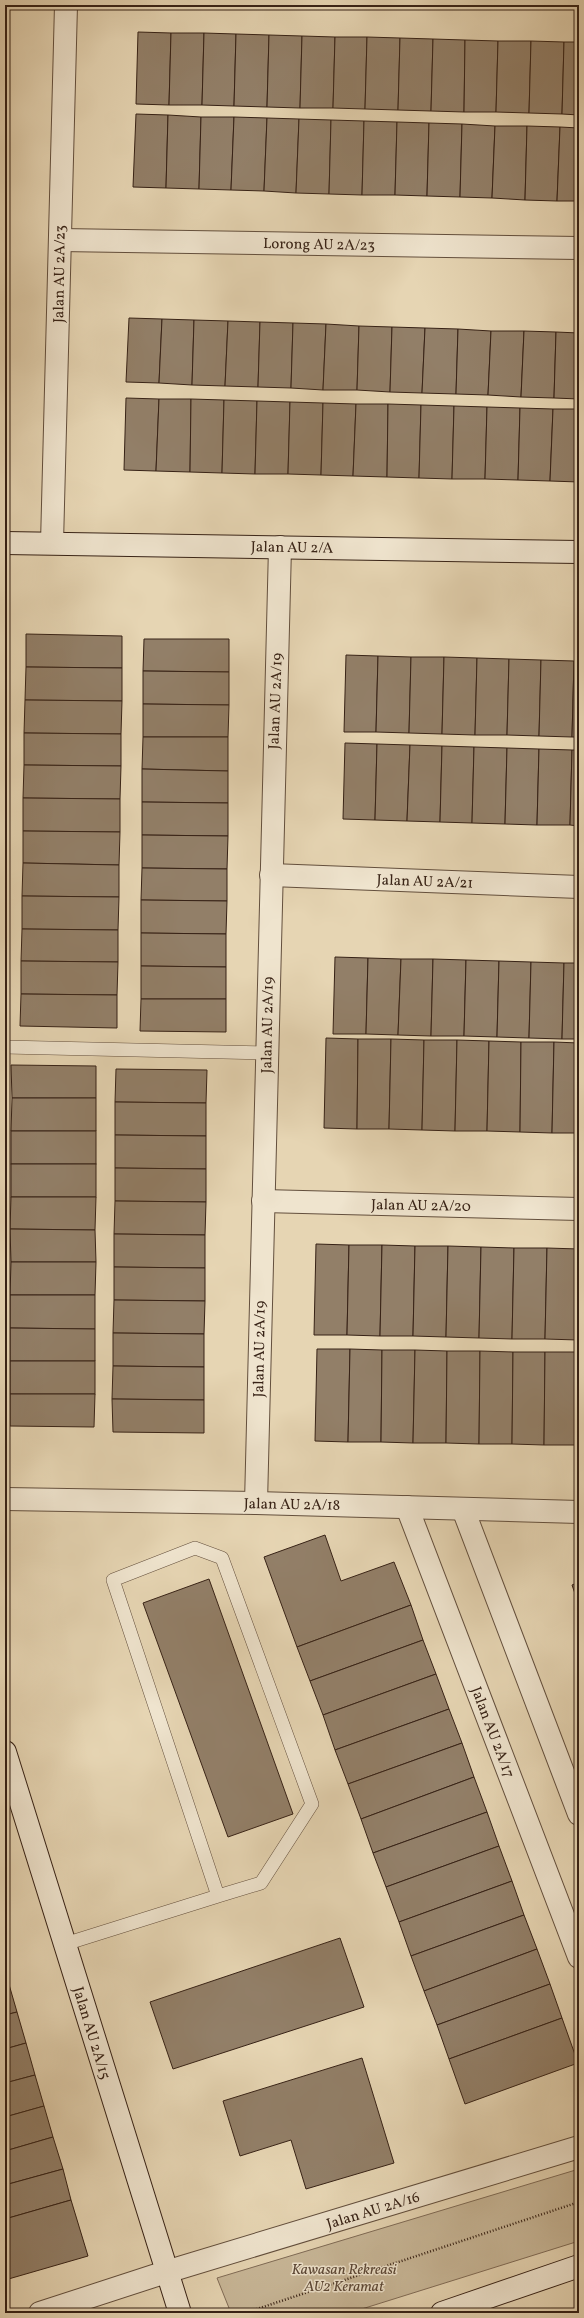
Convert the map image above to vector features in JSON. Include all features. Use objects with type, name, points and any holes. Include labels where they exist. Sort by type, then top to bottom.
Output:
[{"type":"street","name":"Jalan AU 2A/23","points":[[52,543],[66,5]]},
{"type":"street","name":"Lorong AU 2A/23","points":[[60,240],[579,248]]},
{"type":"street","name":"Jalan AU 2/A","points":[[5,543],[579,552]]},
{"type":"street","name":"Jalan AU 2A/19","points":[[256,1503],[280,547]]},
{"type":"street","name":"Jalan AU 2A/21","points":[[271,874],[579,887]]},
{"type":"street","name":"Jalan AU 2A/20","points":[[263,1201],[579,1209]]},
{"type":"street","name":"Jalan AU 2A/18","points":[[5,1499],[256,1503],[579,1512]]},
{"type":"street","name":"Jalan AU 2A/17","points":[[406,1507],[579,1957]]},
{"type":"street","points":[[463,1509],[579,1814]]},
{"type":"street","name":"Jalan AU 2A/15","points":[[5,1752],[11,1792],[65,1944],[180,2313]]},
{"type":"street","name":"Jalan AU 2A/16","points":[[40,2313],[166,2272],[579,2147]]},
{"type":"street","points":[[442,2313],[579,2266]]},
{"type":"lane","points":[[5,1046],[267,1053]]},
{"type":"lane","points":[[65,1944],[261,1883],[312,1804],[222,1558],[195,1548],[113,1580],[218,1896]]},
{"type":"path","points":[[245,2313],[579,2202]]},
{"type":"green space","name":"Kawasan Rekreasi AU2 Keramat","points":[[579,2169],[579,2241],[349,2313],[231,2313],[217,2278]]},
{"type":"building","points":[[138,32],[171,33],[169,105],[136,104]]},
{"type":"building","points":[[171,33],[204,33],[202,105],[169,105]]},
{"type":"building","points":[[204,33],[236,34],[234,106],[202,105]]},
{"type":"building","points":[[236,34],[269,35],[267,107],[234,106]]},
{"type":"building","points":[[269,35],[302,36],[300,108],[267,107]]},
{"type":"building","points":[[302,36],[335,37],[333,108],[300,108]]},
{"type":"building","points":[[335,37],[367,37],[365,109],[333,108]]},
{"type":"building","points":[[367,37],[400,38],[398,110],[365,109]]},
{"type":"building","points":[[400,38],[433,39],[431,111],[398,110]]},
{"type":"building","points":[[433,39],[465,40],[464,112],[431,111]]},
{"type":"building","points":[[465,40],[498,41],[496,112],[464,112]]},
{"type":"building","points":[[498,41],[531,41],[529,113],[496,112]]},
{"type":"building","points":[[531,41],[564,42],[562,114],[529,113]]},
{"type":"building","points":[[564,42],[579,42],[579,115],[562,114]]},
{"type":"building","points":[[136,114],[168,115],[166,188],[133,187]]},
{"type":"building","points":[[168,115],[201,117],[199,189],[166,188]]},
{"type":"building","points":[[201,117],[234,117],[231,190],[199,189]]},
{"type":"building","points":[[234,117],[267,118],[264,191],[231,190]]},
{"type":"building","points":[[267,118],[299,119],[296,193],[264,191]]},
{"type":"building","points":[[299,119],[331,120],[329,194],[296,193]]},
{"type":"building","points":[[331,120],[364,121],[362,195],[329,194]]},
{"type":"building","points":[[364,121],[397,122],[395,195],[362,195]]},
{"type":"building","points":[[397,122],[429,123],[427,196],[395,195]]},
{"type":"building","points":[[429,123],[462,124],[460,197],[427,196]]},
{"type":"building","points":[[462,124],[495,126],[492,198],[460,197]]},
{"type":"building","points":[[495,126],[527,126],[525,200],[492,198]]},
{"type":"building","points":[[527,126],[560,127],[557,201],[525,200]]},
{"type":"building","points":[[560,127],[579,128],[579,201],[557,201]]},
{"type":"building","points":[[5,182],[8,182],[5,286]]},
{"type":"building","points":[[129,318],[162,319],[159,383],[126,382]]},
{"type":"building","points":[[162,319],[194,320],[192,385],[159,383]]},
{"type":"building","points":[[194,320],[228,321],[225,386],[192,385]]},
{"type":"building","points":[[228,321],[260,322],[258,387],[225,386]]},
{"type":"building","points":[[260,322],[293,323],[291,388],[258,387]]},
{"type":"building","points":[[293,323],[326,324],[323,390],[291,388]]},
{"type":"building","points":[[326,324],[359,326],[357,390],[323,390]]},
{"type":"building","points":[[359,326],[392,327],[390,392],[357,390]]},
{"type":"building","points":[[392,327],[425,328],[422,393],[390,392]]},
{"type":"building","points":[[425,328],[458,329],[456,394],[422,393]]},
{"type":"building","points":[[458,329],[491,331],[488,395],[456,394]]},
{"type":"building","points":[[491,331],[524,331],[521,397],[488,395]]},
{"type":"building","points":[[524,331],[556,332],[554,398],[521,397]]},
{"type":"building","points":[[556,332],[579,333],[579,399],[554,398]]},
{"type":"building","points":[[126,398],[159,399],[156,471],[124,470]]},
{"type":"building","points":[[159,399],[191,399],[190,472],[156,471]]},
{"type":"building","points":[[191,399],[224,400],[222,473],[190,472]]},
{"type":"building","points":[[224,400],[257,401],[255,474],[222,473]]},
{"type":"building","points":[[257,401],[290,402],[288,474],[255,474]]},
{"type":"building","points":[[290,402],[323,403],[321,475],[288,474]]},
{"type":"building","points":[[323,403],[356,404],[353,476],[321,475]]},
{"type":"building","points":[[356,404],[388,404],[387,477],[353,476]]},
{"type":"building","points":[[388,404],[421,405],[419,478],[387,477]]},
{"type":"building","points":[[421,405],[454,406],[452,479],[419,478]]},
{"type":"building","points":[[454,406],[487,407],[485,479],[452,479]]},
{"type":"building","points":[[487,407],[520,408],[518,480],[485,479]]},
{"type":"building","points":[[520,408],[553,409],[550,481],[518,480]]},
{"type":"building","points":[[553,409],[579,409],[579,482],[550,481]]},
{"type":"building","points":[[26,634],[122,636],[122,668],[26,667]]},
{"type":"building","points":[[144,639],[229,639],[229,672],[143,671]]},
{"type":"building","points":[[346,655],[378,656],[376,732],[344,732]]},
{"type":"building","points":[[378,656],[411,657],[409,733],[376,732]]},
{"type":"building","points":[[411,657],[444,657],[442,734],[409,733]]},
{"type":"building","points":[[444,657],[477,658],[475,735],[442,734]]},
{"type":"building","points":[[477,658],[509,659],[507,735],[475,735]]},
{"type":"building","points":[[509,659],[541,660],[539,736],[507,735]]},
{"type":"building","points":[[541,660],[574,661],[572,737],[539,736]]},
{"type":"building","points":[[574,661],[579,661],[579,737],[572,737]]},
{"type":"building","points":[[26,667],[122,668],[122,701],[25,700]]},
{"type":"building","points":[[143,671],[229,672],[229,705],[143,704]]},
{"type":"building","points":[[25,700],[122,701],[121,734],[24,733]]},
{"type":"building","points":[[143,704],[229,705],[228,737],[143,737]]},
{"type":"building","points":[[24,733],[121,734],[121,766],[24,765]]},
{"type":"building","points":[[143,737],[228,737],[228,771],[142,769]]},
{"type":"building","points":[[345,743],[377,744],[375,820],[343,819]]},
{"type":"building","points":[[377,744],[410,745],[407,821],[375,820]]},
{"type":"building","points":[[410,745],[442,746],[440,822],[407,821]]},
{"type":"building","points":[[442,746],[474,747],[472,823],[440,822]]},
{"type":"building","points":[[474,747],[507,748],[505,824],[472,823]]},
{"type":"building","points":[[507,748],[539,749],[537,825],[505,824]]},
{"type":"building","points":[[539,749],[572,750],[570,825],[537,825]]},
{"type":"building","points":[[572,750],[579,750],[579,826],[570,825]]},
{"type":"building","points":[[24,765],[121,766],[120,799],[23,798]]},
{"type":"building","points":[[142,769],[228,771],[228,803],[142,802]]},
{"type":"building","points":[[23,798],[120,799],[120,832],[23,831]]},
{"type":"building","points":[[142,802],[228,803],[228,836],[142,835]]},
{"type":"building","points":[[23,831],[120,832],[119,865],[23,863]]},
{"type":"building","points":[[142,835],[228,836],[227,869],[142,868]]},
{"type":"building","points":[[23,863],[119,865],[119,897],[22,896]]},
{"type":"building","points":[[142,868],[227,869],[227,901],[141,900]]},
{"type":"building","points":[[22,896],[119,897],[118,930],[22,929]]},
{"type":"building","points":[[141,900],[227,901],[226,934],[141,933]]},
{"type":"building","points":[[22,929],[118,930],[118,962],[21,961]]},
{"type":"building","points":[[141,933],[226,934],[226,967],[141,966]]},
{"type":"building","points":[[335,957],[368,958],[366,1034],[333,1034]]},
{"type":"building","points":[[368,958],[401,959],[398,1035],[366,1034]]},
{"type":"building","points":[[401,959],[433,959],[431,1036],[398,1035]]},
{"type":"building","points":[[433,959],[466,960],[464,1036],[431,1036]]},
{"type":"building","points":[[466,960],[499,961],[497,1037],[464,1036]]},
{"type":"building","points":[[21,961],[118,962],[117,995],[21,994]]},
{"type":"building","points":[[499,961],[531,962],[529,1038],[497,1037]]},
{"type":"building","points":[[531,962],[564,963],[562,1039],[529,1038]]},
{"type":"building","points":[[564,963],[579,963],[579,1039],[562,1039]]},
{"type":"building","points":[[141,966],[226,967],[226,999],[141,999]]},
{"type":"building","points":[[21,994],[117,995],[117,1028],[20,1026]]},
{"type":"building","points":[[141,999],[226,999],[226,1032],[140,1031]]},
{"type":"building","points":[[326,1038],[358,1039],[357,1129],[324,1128]]},
{"type":"building","points":[[358,1039],[391,1039],[389,1129],[357,1129]]},
{"type":"building","points":[[391,1039],[424,1040],[422,1130],[389,1129]]},
{"type":"building","points":[[424,1040],[457,1040],[455,1131],[422,1130]]},
{"type":"building","points":[[457,1040],[489,1041],[487,1131],[455,1131]]},
{"type":"building","points":[[489,1041],[521,1042],[520,1132],[487,1131]]},
{"type":"building","points":[[521,1042],[554,1042],[552,1133],[520,1132]]},
{"type":"building","points":[[554,1042],[579,1043],[579,1133],[552,1133]]},
{"type":"building","points":[[11,1065],[96,1066],[96,1098],[12,1098]]},
{"type":"building","points":[[116,1069],[207,1070],[206,1103],[115,1102]]},
{"type":"building","points":[[12,1098],[96,1098],[96,1131],[11,1131]]},
{"type":"building","points":[[115,1102],[206,1103],[206,1136],[115,1135]]},
{"type":"building","points":[[11,1131],[96,1131],[96,1164],[11,1164]]},
{"type":"building","points":[[115,1135],[206,1136],[206,1169],[115,1168]]},
{"type":"building","points":[[11,1164],[96,1164],[96,1197],[11,1197]]},
{"type":"building","points":[[115,1168],[206,1169],[206,1202],[115,1201]]},
{"type":"building","points":[[11,1197],[96,1197],[95,1230],[10,1229]]},
{"type":"building","points":[[115,1201],[206,1202],[205,1235],[114,1234]]},
{"type":"building","points":[[10,1229],[95,1230],[96,1262],[11,1262]]},
{"type":"building","points":[[114,1234],[205,1235],[205,1268],[114,1267]]},
{"type":"building","points":[[316,1244],[349,1245],[347,1335],[314,1335]]},
{"type":"building","points":[[349,1245],[382,1245],[380,1336],[347,1335]]},
{"type":"building","points":[[382,1245],[415,1246],[413,1336],[380,1336]]},
{"type":"building","points":[[415,1246],[448,1246],[446,1337],[413,1336]]},
{"type":"building","points":[[448,1246],[481,1247],[479,1338],[446,1337]]},
{"type":"building","points":[[481,1247],[514,1248],[512,1339],[479,1338]]},
{"type":"building","points":[[514,1248],[547,1248],[545,1339],[512,1339]]},
{"type":"building","points":[[547,1248],[579,1249],[578,1340],[545,1339]]},
{"type":"building","points":[[11,1262],[96,1262],[95,1295],[10,1295]]},
{"type":"building","points":[[114,1267],[205,1268],[205,1301],[114,1300]]},
{"type":"building","points":[[10,1295],[95,1295],[95,1329],[10,1328]]},
{"type":"building","points":[[114,1300],[205,1301],[204,1334],[113,1333]]},
{"type":"building","points":[[10,1328],[95,1329],[95,1361],[10,1361]]},
{"type":"building","points":[[113,1333],[204,1334],[204,1367],[113,1366]]},
{"type":"building","points":[[317,1349],[350,1349],[348,1442],[315,1441]]},
{"type":"building","points":[[350,1349],[382,1350],[381,1442],[348,1442]]},
{"type":"building","points":[[382,1350],[415,1350],[413,1443],[381,1442]]},
{"type":"building","points":[[415,1350],[447,1351],[446,1443],[413,1443]]},
{"type":"building","points":[[447,1351],[480,1351],[479,1444],[446,1443]]},
{"type":"building","points":[[480,1351],[513,1352],[512,1444],[479,1444]]},
{"type":"building","points":[[513,1352],[545,1352],[544,1445],[512,1444]]},
{"type":"building","points":[[545,1352],[578,1352],[577,1445],[544,1445]]},
{"type":"building","points":[[578,1352],[579,1445],[577,1445]]},
{"type":"building","points":[[10,1361],[95,1361],[95,1394],[10,1394]]},
{"type":"building","points":[[113,1366],[204,1367],[204,1400],[112,1399]]},
{"type":"building","points":[[10,1394],[95,1394],[94,1427],[10,1426]]},
{"type":"building","points":[[112,1399],[204,1400],[204,1433],[113,1432]]},
{"type":"building","points":[[325,1535],[341,1581],[394,1562],[411,1605],[297,1647],[264,1557]]},
{"type":"building","points":[[209,1579],[293,1814],[228,1837],[143,1603]]},
{"type":"building","points":[[579,1582],[579,1605],[572,1585]]},
{"type":"building","points":[[411,1605],[423,1640],[310,1681],[297,1647]]},
{"type":"building","points":[[423,1640],[436,1674],[323,1715],[310,1681]]},
{"type":"building","points":[[436,1674],[449,1709],[335,1750],[323,1715]]},
{"type":"building","points":[[449,1709],[462,1743],[348,1784],[335,1750]]},
{"type":"building","points":[[462,1743],[474,1777],[361,1819],[348,1784]]},
{"type":"building","points":[[474,1777],[487,1812],[373,1853],[361,1819]]},
{"type":"building","points":[[487,1812],[499,1846],[386,1887],[373,1853]]},
{"type":"building","points":[[499,1846],[512,1881],[399,1922],[386,1887]]},
{"type":"building","points":[[512,1881],[524,1915],[411,1956],[399,1922]]},
{"type":"building","points":[[524,1915],[537,1949],[424,1991],[411,1956]]},
{"type":"building","points":[[340,1938],[364,2007],[173,2069],[150,2002]]},
{"type":"building","points":[[537,1949],[550,1984],[437,2025],[424,1991]]},
{"type":"building","points":[[5,1981],[8,1981],[17,2012],[5,2015]]},
{"type":"building","points":[[550,1984],[562,2018],[449,2059],[437,2025]]},
{"type":"building","points":[[17,2012],[26,2043],[5,2049],[5,2015]]},
{"type":"building","points":[[562,2018],[578,2063],[465,2104],[449,2059]]},
{"type":"building","points":[[26,2043],[35,2075],[5,2083],[5,2049]]},
{"type":"building","points":[[362,2058],[394,2163],[306,2189],[291,2140],[240,2156],[223,2101]]},
{"type":"building","points":[[35,2075],[44,2106],[5,2117],[5,2083]]},
{"type":"building","points":[[44,2106],[53,2137],[5,2151],[5,2117]]},
{"type":"building","points":[[53,2137],[63,2169],[5,2185],[5,2151]]},
{"type":"building","points":[[63,2169],[71,2200],[5,2219],[5,2185]]},
{"type":"building","points":[[71,2200],[88,2256],[5,2280],[5,2219]]}]
